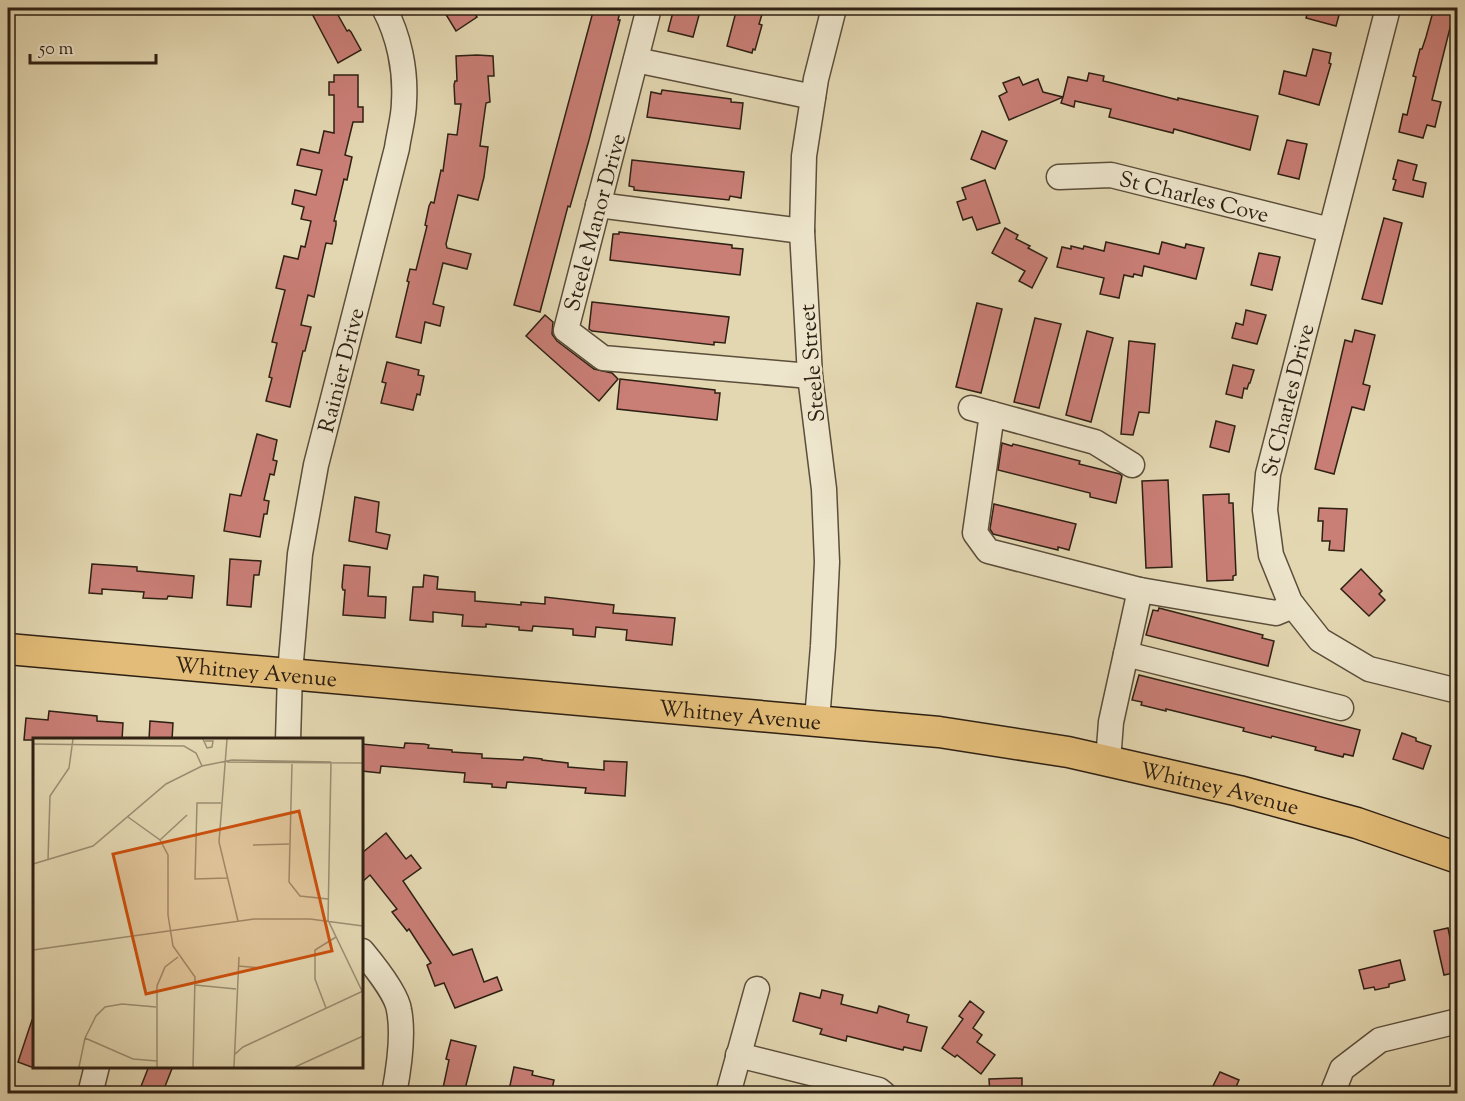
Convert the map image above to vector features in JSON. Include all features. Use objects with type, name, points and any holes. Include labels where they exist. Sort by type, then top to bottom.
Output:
[{"type":"main road","name":"Whitney Avenue","points":[[8,649],[939,732],[1068,752],[1250,794],[1357,823],[1458,858]]},
{"type":"street","name":"Rainier Drive","points":[[288,738],[290,673],[300,554],[316,465],[397,148],[404,103],[402,60],[392,22],[384,8]]},
{"type":"street","name":"Steele Manor Drive","points":[[649,8],[566,330],[603,358],[810,376]]},
{"type":"street","name":"Steele Street","points":[[817,720],[827,562],[824,489],[810,376],[802,231],[804,156],[813,97],[834,8]]},
{"type":"street","name":"St Charles Drive","points":[[1388,8],[1268,474],[1265,510],[1271,555],[1293,606],[1320,640],[1369,669],[1458,692]]},
{"type":"street","points":[[636,60],[813,97]]},
{"type":"street","name":"St Charles Cove","points":[[1059,177],[1112,175],[1329,230]]},
{"type":"street","points":[[598,205],[802,231]]},
{"type":"street","points":[[1132,465],[1095,441],[981,411],[975,533],[988,551],[1140,590],[1276,613],[1293,606]]},
{"type":"street","points":[[1108,761],[1111,722],[1140,590]]},
{"type":"street","points":[[1126,654],[1341,708]]},
{"type":"street","points":[[363,952],[376,968],[399,1008],[400,1062],[393,1094]]},
{"type":"street","points":[[728,1094],[757,989]]},
{"type":"street","points":[[1332,1094],[1342,1069],[1380,1040],[1458,1021]]},
{"type":"street","points":[[738,1055],[879,1090],[884,1094]]},
{"type":"street","points":[[90,1094],[96,1068]]},
{"type":"building","points":[[309,8],[334,8],[361,50],[338,63]]},
{"type":"building","points":[[442,8],[471,8],[477,17],[456,31]]},
{"type":"building","points":[[594,8],[621,8],[618,20],[620,20],[589,140],[570,207],[568,206],[540,312],[514,305]]},
{"type":"building","points":[[674,8],[701,8],[693,37],[668,31]]},
{"type":"building","points":[[737,8],[764,8],[759,24],[762,25],[755,50],[753,49],[752,53],[727,46]]},
{"type":"building","points":[[1309,8],[1341,8],[1336,26],[1306,18]]},
{"type":"building","points":[[1434,8],[1455,8],[1432,100],[1441,102],[1435,127],[1427,125],[1423,138],[1399,132],[1403,114],[1407,115],[1416,77],[1413,76]]},
{"type":"building","points":[[1313,49],[1331,53],[1329,63],[1331,64],[1319,105],[1279,94],[1284,71],[1306,76]]},
{"type":"building","points":[[456,56],[493,56],[494,76],[488,76],[490,102],[486,103],[480,146],[488,147],[484,177],[478,200],[458,195],[446,244],[447,248],[471,254],[467,269],[443,263],[433,304],[444,307],[440,326],[425,322],[421,343],[396,337],[410,269],[416,270],[427,226],[425,225],[429,206],[431,202],[434,203],[441,170],[443,171],[448,134],[457,135],[461,104],[455,104]]},
{"type":"building","points":[[1089,73],[1104,76],[1103,81],[1178,100],[1178,98],[1258,116],[1250,150],[1174,129],[1173,133],[1109,117],[1111,109],[1075,101],[1074,107],[1061,103],[1068,77],[1087,81]]},
{"type":"building","points":[[334,75],[358,75],[358,107],[363,107],[363,122],[353,122],[345,155],[352,157],[334,221],[336,225],[332,244],[326,243],[314,297],[308,295],[301,325],[311,327],[290,407],[266,401],[277,343],[272,342],[285,290],[276,288],[284,256],[298,259],[301,246],[305,247],[311,221],[301,219],[304,207],[292,204],[295,190],[316,195],[322,170],[297,165],[301,149],[319,153],[324,131],[334,133],[334,95],[329,95],[329,82],[334,82]]},
{"type":"building","points":[[1019,77],[1023,85],[1038,79],[1043,92],[1063,97],[1009,120],[999,96],[1007,92],[1003,83]]},
{"type":"building","points":[[662,90],[731,99],[731,102],[743,103],[740,129],[647,117],[651,92],[661,94]]},
{"type":"building","points":[[982,131],[1007,141],[995,169],[971,159]]},
{"type":"building","points":[[1287,140],[1307,144],[1299,179],[1278,174]]},
{"type":"building","points":[[632,160],[744,172],[741,198],[730,196],[729,200],[634,190],[634,187],[629,186]]},
{"type":"building","points":[[1398,160],[1417,165],[1413,180],[1426,183],[1423,197],[1393,190],[1396,180],[1393,179]]},
{"type":"building","points":[[985,180],[1000,223],[977,230],[972,217],[963,220],[957,202],[966,199],[962,188]]},
{"type":"building","points":[[1384,218],[1402,223],[1382,304],[1362,299]]},
{"type":"building","points":[[1005,228],[1018,235],[1016,239],[1030,246],[1028,248],[1047,258],[1032,288],[1019,281],[1025,271],[992,253]]},
{"type":"building","points":[[619,232],[732,245],[732,248],[743,249],[740,275],[610,260],[613,234],[619,234]]},
{"type":"building","points":[[1106,242],[1159,254],[1162,242],[1185,248],[1186,244],[1204,248],[1196,279],[1144,266],[1142,276],[1124,275],[1119,298],[1100,294],[1104,278],[1057,267],[1062,247],[1071,249],[1071,246],[1083,249],[1084,246],[1104,251]]},
{"type":"building","points":[[1259,253],[1280,257],[1272,290],[1251,285]]},
{"type":"building","points":[[592,302],[729,317],[725,343],[714,342],[714,345],[592,331],[589,329]]},
{"type":"building","points":[[977,303],[1002,309],[981,393],[956,387]]},
{"type":"building","points":[[1246,310],[1266,315],[1257,344],[1232,338],[1236,323],[1243,325]]},
{"type":"building","points":[[545,315],[553,322],[552,334],[557,341],[594,369],[612,373],[618,379],[599,401],[526,336]]},
{"type":"building","points":[[1035,318],[1061,324],[1039,408],[1014,402]]},
{"type":"building","points":[[1355,330],[1375,335],[1363,384],[1370,386],[1364,410],[1352,407],[1334,474],[1315,469],[1345,340],[1352,342]]},
{"type":"building","points":[[1087,331],[1113,338],[1091,422],[1066,415]]},
{"type":"building","points":[[1129,341],[1155,344],[1149,413],[1139,412],[1133,435],[1121,434]]},
{"type":"building","points":[[387,362],[419,370],[418,375],[424,376],[420,395],[417,394],[413,410],[381,403],[386,383],[382,382]]},
{"type":"building","points":[[1233,365],[1254,370],[1247,389],[1244,388],[1242,398],[1226,394]]},
{"type":"building","points":[[620,379],[715,390],[715,393],[720,393],[717,420],[617,409]]},
{"type":"building","points":[[1216,421],[1235,426],[1229,452],[1210,447]]},
{"type":"building","points":[[257,434],[277,440],[273,460],[277,461],[274,475],[270,474],[264,500],[269,501],[260,537],[224,531],[230,494],[241,496]]},
{"type":"building","points":[[1002,443],[1080,461],[1079,464],[1120,474],[1122,476],[1116,503],[1090,497],[1090,493],[998,470]]},
{"type":"building","points":[[1168,480],[1172,567],[1146,568],[1142,481]]},
{"type":"building","points":[[1229,494],[1229,503],[1233,503],[1236,575],[1233,576],[1233,580],[1207,581],[1203,495]]},
{"type":"building","points":[[355,497],[379,502],[376,532],[390,535],[387,549],[349,541]]},
{"type":"building","points":[[994,504],[1076,524],[1069,550],[1058,547],[1058,550],[993,534],[990,529]]},
{"type":"building","points":[[1319,508],[1347,509],[1344,551],[1329,550],[1330,541],[1322,541],[1323,521],[1318,521]]},
{"type":"building","points":[[230,559],[261,561],[259,575],[254,575],[251,607],[227,605]]},
{"type":"building","points":[[92,564],[137,567],[137,571],[194,576],[192,598],[168,596],[167,599],[143,598],[144,592],[102,589],[102,594],[89,593]]},
{"type":"building","points":[[344,565],[370,567],[368,596],[386,597],[385,618],[343,615]]},
{"type":"building","points":[[1361,569],[1382,591],[1379,594],[1385,600],[1369,616],[1341,589]]},
{"type":"building","points":[[424,575],[438,577],[437,589],[475,592],[475,601],[521,605],[521,602],[545,604],[545,597],[614,605],[613,613],[675,618],[672,645],[626,640],[627,630],[596,627],[595,637],[573,635],[573,629],[533,626],[532,631],[519,630],[519,627],[486,624],[486,627],[462,626],[463,615],[433,612],[433,622],[410,620],[413,587],[423,587]]},
{"type":"building","points":[[1159,608],[1263,635],[1262,638],[1274,641],[1268,666],[1146,635],[1153,610],[1158,611]]},
{"type":"building","points":[[1139,675],[1360,730],[1353,756],[1344,754],[1343,757],[1315,750],[1316,747],[1243,731],[1244,728],[1141,705],[1142,702],[1132,700]]},
{"type":"building","points":[[49,711],[97,716],[97,721],[123,723],[122,738],[33,738],[33,740],[24,740],[26,718],[48,720]]},
{"type":"building","points":[[150,721],[173,723],[172,738],[149,738]]},
{"type":"building","points":[[1402,733],[1431,746],[1423,769],[1393,759]]},
{"type":"building","points":[[405,743],[424,744],[429,745],[428,748],[482,754],[482,758],[523,760],[524,757],[568,763],[568,767],[604,770],[604,761],[627,762],[625,796],[585,793],[586,788],[507,782],[506,788],[492,787],[492,784],[464,782],[465,773],[381,766],[380,773],[363,771],[363,744],[404,748]]},
{"type":"building","points":[[386,833],[406,859],[411,855],[421,868],[403,881],[453,955],[472,949],[484,982],[497,977],[502,990],[455,1008],[444,983],[435,986],[427,965],[431,963],[409,929],[407,931],[392,912],[397,909],[370,875],[363,881],[363,852]]},
{"type":"building","points":[[1448,928],[1452,947],[1458,946],[1458,972],[1444,975],[1434,931]]},
{"type":"building","points":[[1400,960],[1405,980],[1389,984],[1389,987],[1375,990],[1374,987],[1364,989],[1359,970]]},
{"type":"building","points":[[822,990],[843,995],[841,1004],[877,1013],[879,1006],[909,1015],[907,1022],[927,1027],[921,1051],[904,1047],[903,1050],[847,1036],[846,1041],[820,1034],[822,1029],[793,1021],[800,993],[820,998]]},
{"type":"building","points":[[970,1001],[984,1012],[973,1028],[982,1035],[977,1042],[995,1055],[981,1074],[957,1055],[955,1057],[942,1048],[963,1019],[959,1016]]},
{"type":"building","points":[[32,1020],[33,1068],[18,1062]]},
{"type":"building","points":[[451,1040],[476,1046],[464,1093],[443,1088],[449,1060],[446,1059]]},
{"type":"building","points":[[514,1067],[533,1071],[532,1075],[554,1080],[551,1094],[523,1094],[509,1090]]},
{"type":"building","points":[[148,1068],[172,1068],[162,1094],[138,1094]]},
{"type":"building","points":[[1220,1072],[1239,1080],[1233,1094],[1213,1094],[1216,1087],[1213,1086]]},
{"type":"building","points":[[1022,1078],[1022,1094],[990,1094],[989,1079]]}]
